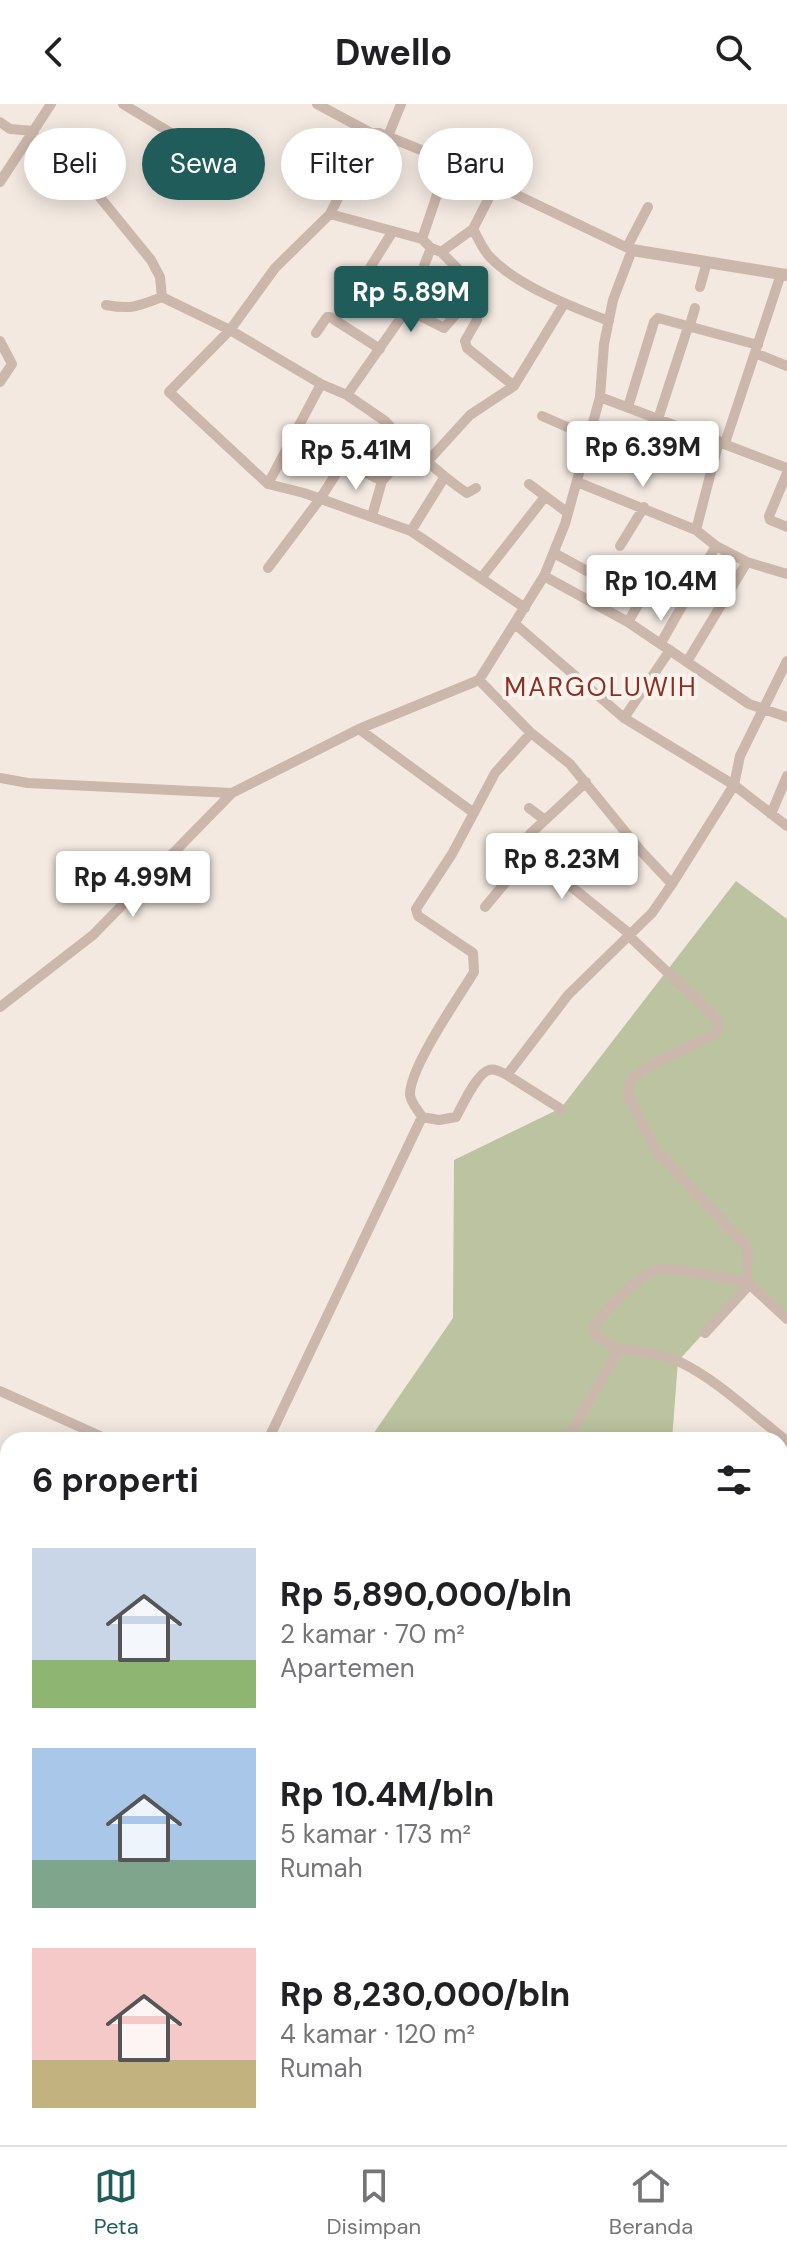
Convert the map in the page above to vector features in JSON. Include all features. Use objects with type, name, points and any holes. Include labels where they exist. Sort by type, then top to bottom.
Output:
[{"type":"street","points":[[36,128],[51,104]]},
{"type":"street","points":[[123,104],[163,128]]},
{"type":"street","points":[[317,104],[362,128]]},
{"type":"street","points":[[391,128],[401,104]]},
{"type":"street","points":[[0,122],[10,129],[24,130]]},
{"type":"street","points":[[0,182],[24,146]]},
{"type":"street","points":[[102,200],[151,260],[160,277],[162,297]]},
{"type":"street","points":[[337,200],[330,214],[275,268],[230,330],[170,389],[170,394],[268,484],[411,531],[525,608]]},
{"type":"street","points":[[422,239],[435,200]]},
{"type":"street","points":[[347,395],[407,309],[436,250],[473,229],[488,200]]},
{"type":"street","points":[[525,200],[629,249],[784,274],[722,442],[696,530]]},
{"type":"street","points":[[0,1007],[93,935],[232,793],[359,729],[479,680],[544,576],[554,553],[600,397],[604,344],[613,300],[629,249],[648,207]]},
{"type":"street","points":[[330,214],[422,239],[478,289],[477,320],[465,345],[514,386]]},
{"type":"street","points":[[473,229],[487,254],[502,268],[564,304],[609,321]]},
{"type":"street","points":[[353,295],[393,231]]},
{"type":"street","points":[[700,287],[707,262]]},
{"type":"street","points":[[407,309],[444,328],[478,289]]},
{"type":"street","points":[[106,305],[126,309],[162,297],[230,330],[321,384],[347,395],[385,421],[444,478],[467,493],[476,488]]},
{"type":"street","points":[[428,461],[470,415],[514,386],[564,304]]},
{"type":"street","points":[[658,419],[695,308]]},
{"type":"street","points":[[316,333],[330,317],[380,349]]},
{"type":"street","points":[[628,407],[654,322],[660,318],[756,349],[787,366]]},
{"type":"street","points":[[0,341],[12,364],[0,382]]},
{"type":"street","points":[[268,484],[321,384]]},
{"type":"street","points":[[600,397],[722,442],[787,470],[769,516],[770,520],[787,527]]},
{"type":"street","points":[[542,416],[590,437]]},
{"type":"street","points":[[372,516],[382,481],[411,449]]},
{"type":"street","points":[[268,568],[346,462],[382,481]]},
{"type":"street","points":[[411,531],[444,478]]},
{"type":"street","points":[[577,482],[696,530],[716,546],[747,562],[787,574]]},
{"type":"street","points":[[529,484],[568,513]]},
{"type":"street","points":[[482,577],[544,498]]},
{"type":"street","points":[[620,546],[644,507]]},
{"type":"street","points":[[624,718],[666,647],[716,546]]},
{"type":"street","points":[[554,553],[607,582]]},
{"type":"street","points":[[688,660],[747,562]]},
{"type":"street","points":[[628,622],[662,564]]},
{"type":"street","points":[[544,576],[628,622],[749,704],[787,717]]},
{"type":"street","points":[[515,624],[624,718],[734,785],[787,826]]},
{"type":"street","points":[[507,1075],[568,995],[660,903],[734,785],[740,756],[787,661]]},
{"type":"street","points":[[479,680],[531,733],[570,764],[600,803],[672,884]]},
{"type":"street","points":[[359,729],[474,813]]},
{"type":"street","points":[[422,1117],[412,1102],[413,1079],[474,972],[475,962],[473,953],[418,916],[416,909],[452,854],[495,773],[531,733]]},
{"type":"street","points":[[771,814],[787,776]]},
{"type":"street","points":[[0,778],[28,783],[232,793]]},
{"type":"street","points":[[586,782],[526,841],[526,850],[630,936],[717,1019],[718,1029],[714,1034],[641,1072],[630,1080],[628,1090],[655,1149],[748,1251],[749,1283],[705,1333]]},
{"type":"street","points":[[529,808],[545,820]]},
{"type":"street","points":[[485,907],[530,853]]},
{"type":"street","points":[[422,1117],[450,1120],[456,1117],[478,1077],[486,1070],[507,1075],[561,1109]]},
{"type":"street","points":[[272,1432],[422,1117]]},
{"type":"street","points":[[775,1432],[687,1366],[653,1353],[619,1349],[595,1335],[593,1326],[650,1272],[664,1269],[749,1283],[787,1319]]},
{"type":"street","points":[[575,1432],[619,1349]]},
{"type":"street","points":[[0,1391],[91,1432]]},
{"type":"green space","points":[[736,881],[787,919],[787,1319],[749,1284],[678,1361],[673,1432],[375,1432],[453,1318],[454,1160],[561,1108]]},
{"type":"district","name":"MARGOLUWIH","points":[[601,687]]}]
